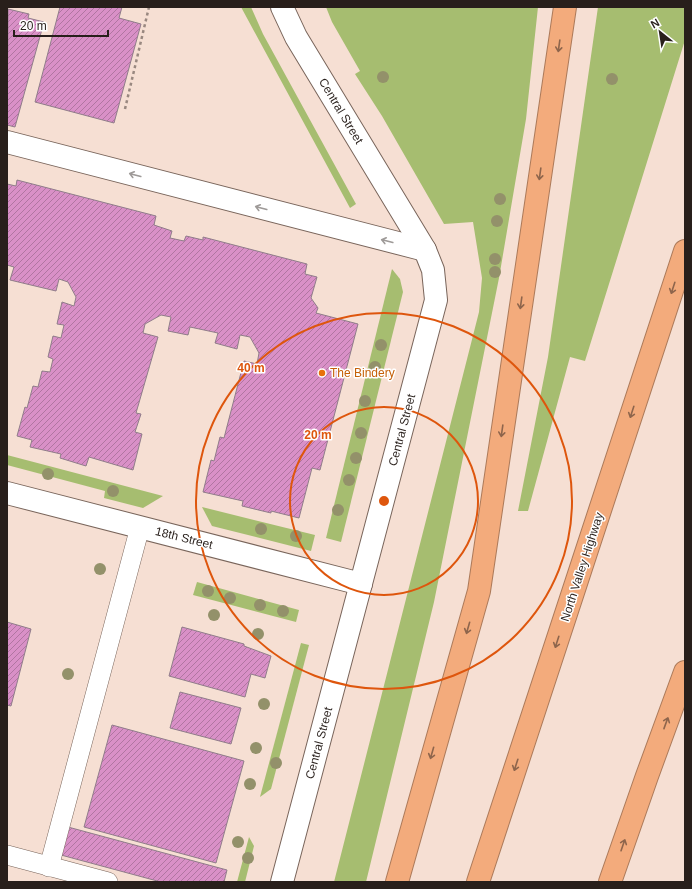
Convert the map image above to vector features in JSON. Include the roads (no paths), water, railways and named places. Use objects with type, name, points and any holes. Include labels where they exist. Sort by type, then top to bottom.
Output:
[{"type":"highway","points":[[397,882],[479,591],[564,7]]},
{"type":"highway","name":"North Valley Highway","points":[[478,882],[685,251]]},
{"type":"highway","points":[[610,882],[685,672]]},
{"type":"main road","name":"Central Street","points":[[282,7],[296,37],[425,250],[433,270],[436,300],[282,882]]},
{"type":"main road","points":[[7,142],[425,250]]},
{"type":"main road","name":"18th Street","points":[[7,493],[361,584]]},
{"type":"lane","points":[[49,866],[140,527]]},
{"type":"lane","points":[[7,856],[108,882]]},
{"type":"place","name":"The Bindery","points":[[322,373]]}]
